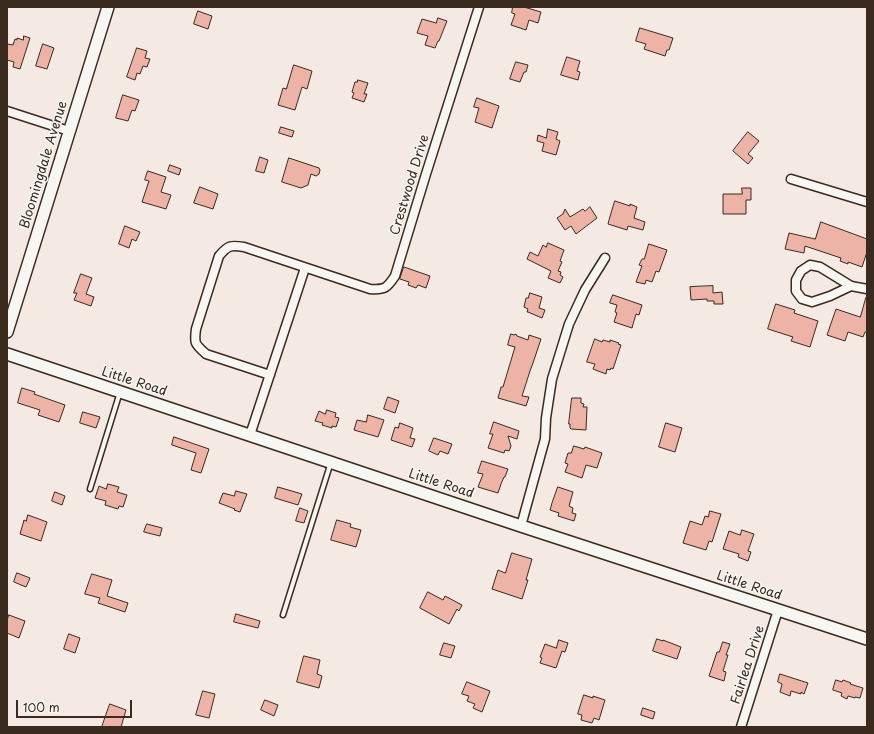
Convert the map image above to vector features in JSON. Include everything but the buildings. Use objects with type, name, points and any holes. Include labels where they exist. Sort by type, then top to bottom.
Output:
[{"type":"street","name":"Bloomingdale Avenue","points":[[7,332],[108,7]]},
{"type":"street","name":"Crestwood Drive","points":[[305,268],[370,289],[380,290],[389,285],[395,276],[479,7]]},
{"type":"street","points":[[7,111],[69,131]]},
{"type":"street","points":[[791,179],[867,202]]},
{"type":"street","points":[[250,435],[270,375],[305,268],[244,247],[234,246],[225,248],[219,256],[217,262],[196,329],[195,340],[198,347],[206,354],[270,375]]},
{"type":"street","points":[[521,526],[545,439],[546,418],[552,379],[568,324],[585,290],[605,258]]},
{"type":"street","points":[[851,286],[830,296],[812,302],[802,299],[796,291],[796,280],[801,271],[810,266],[820,267],[851,286],[867,290]]},
{"type":"street","name":"Little Road","points":[[7,354],[521,526],[867,639]]},
{"type":"street","name":"Fairlea Drive","points":[[741,727],[778,610]]},
{"type":"lane","points":[[90,489],[120,392]]},
{"type":"lane","points":[[283,615],[331,462]]}]
